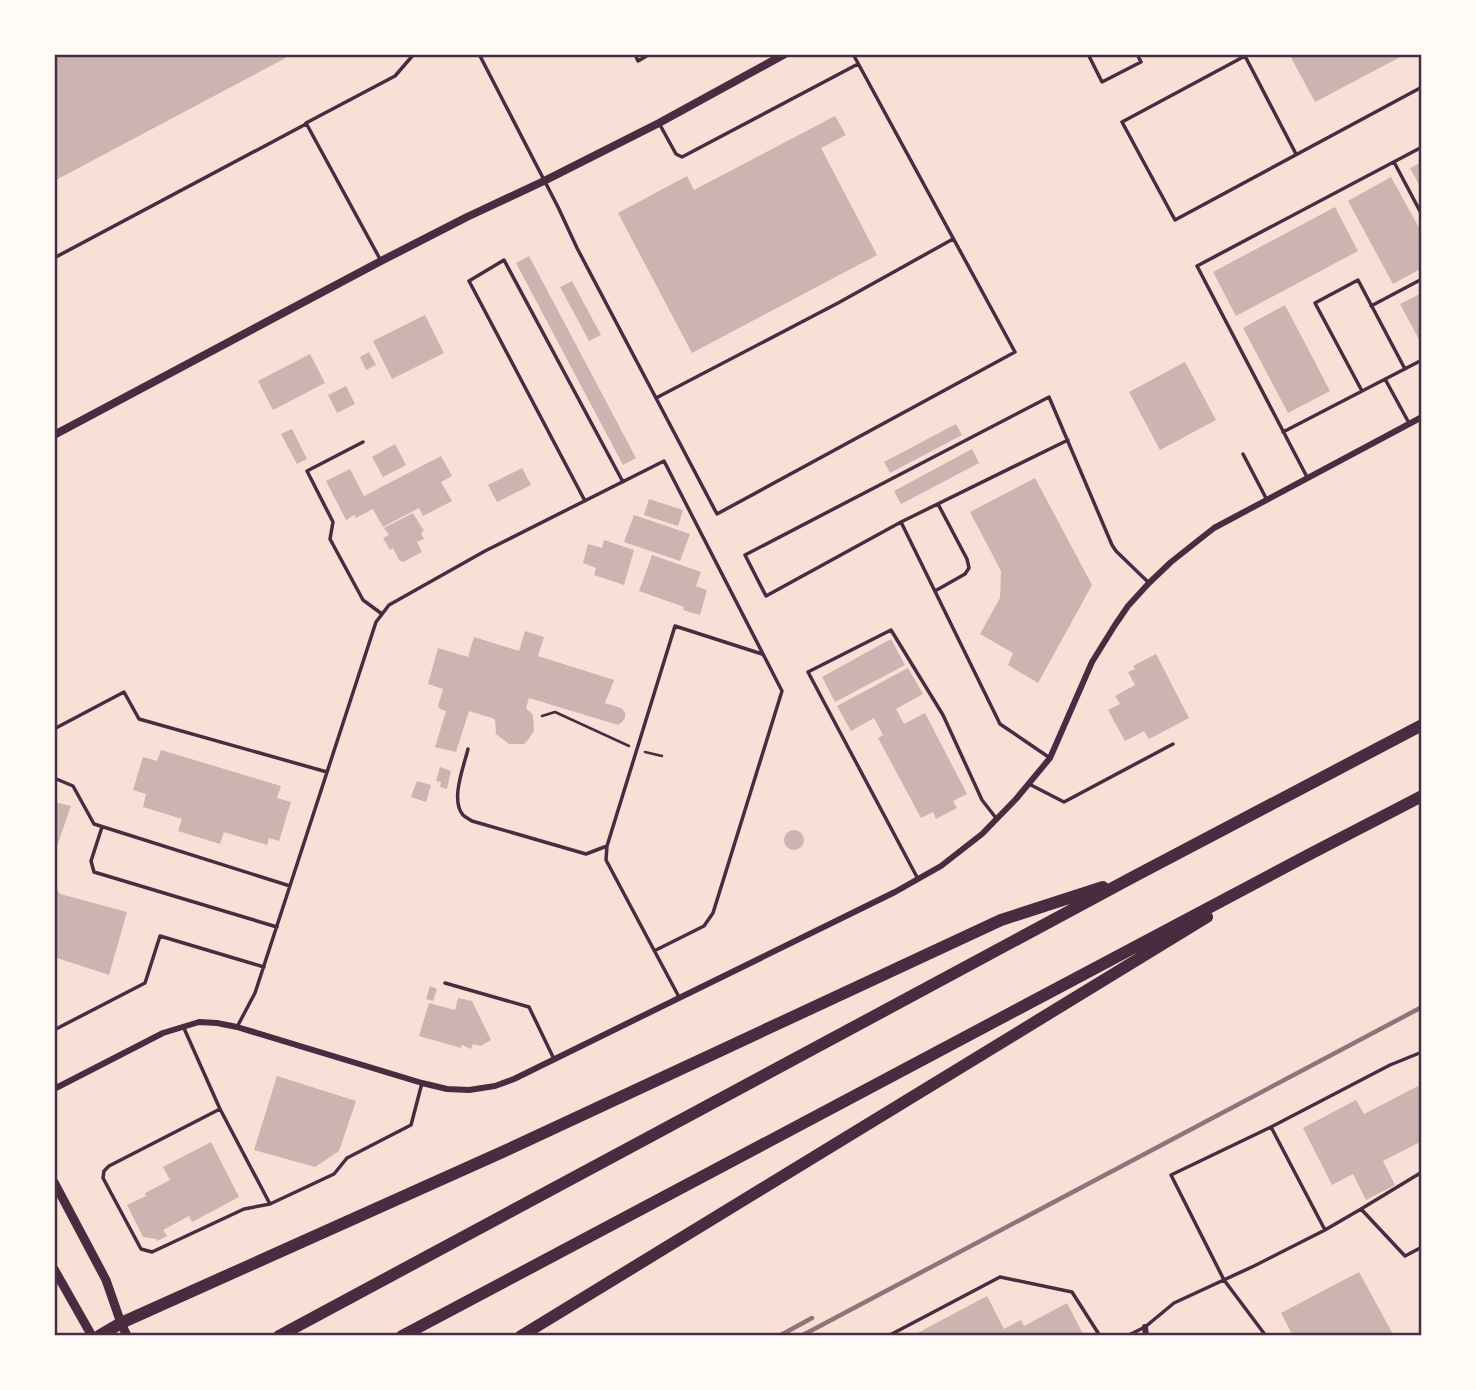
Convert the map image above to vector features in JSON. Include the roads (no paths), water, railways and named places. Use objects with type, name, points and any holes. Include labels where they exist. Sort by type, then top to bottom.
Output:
[{"type":"highway","points":[[279,1336],[1133,877],[1422,725]]},
{"type":"highway","points":[[402,1336],[1422,796]]},
{"type":"highway","points":[[521,1336],[1312,853]]},
{"type":"highway","points":[[99,1336],[121,1323],[509,1149],[1001,919],[1133,877]]},
{"type":"main road","points":[[54,1182],[106,1280],[127,1336]]},
{"type":"main road","points":[[54,1269],[92,1336]]},
{"type":"street","points":[[54,435],[381,261],[659,123],[785,54]]},
{"type":"street","points":[[54,1089],[163,1032],[199,1022],[237,1027],[447,1089],[469,1090],[495,1086],[554,1059],[941,866],[982,834],[1050,758],[1092,662],[1128,606],[1171,562],[1204,536],[1422,417]]},
{"type":"street","points":[[1145,1327],[1146,1336]]},
{"type":"lane","points":[[54,258],[395,76],[414,54]]},
{"type":"lane","points":[[480,54],[577,248],[718,514],[1015,352],[853,54]]},
{"type":"lane","points":[[635,54],[638,61],[650,54]]},
{"type":"lane","points":[[1087,54],[1102,82],[1141,62],[1137,54]]},
{"type":"lane","points":[[1296,155],[1245,56],[1122,122],[1175,220],[1296,155],[1422,87]]},
{"type":"lane","points":[[659,123],[676,154],[682,157],[858,64]]},
{"type":"lane","points":[[306,123],[381,261]]},
{"type":"lane","points":[[1308,478],[1198,266],[1422,147]]},
{"type":"lane","points":[[1394,162],[1422,215]]},
{"type":"lane","points":[[656,398],[838,303],[953,239]]},
{"type":"lane","points":[[585,501],[469,281],[504,260],[623,482]]},
{"type":"lane","points":[[1371,306],[1422,279]]},
{"type":"lane","points":[[1362,391],[1315,303],[1358,280],[1405,369]]},
{"type":"lane","points":[[1283,432],[1422,360]]},
{"type":"lane","points":[[1385,379],[1409,423]]},
{"type":"lane","points":[[1068,440],[901,522],[766,596],[745,555],[1049,397],[1068,440],[1112,545],[1149,583]]},
{"type":"lane","points":[[363,442],[307,471],[333,522],[330,539],[363,600],[382,614]]},
{"type":"lane","points":[[1243,454],[1267,500]]},
{"type":"lane","points":[[237,1027],[255,993],[264,967],[376,622],[388,605],[485,551],[664,461],[782,691],[713,913],[704,926],[656,950]]},
{"type":"lane","points":[[934,591],[969,568],[967,559],[938,504]]},
{"type":"lane","points":[[901,522],[1000,724],[1050,758]]},
{"type":"lane","points":[[679,997],[606,860],[607,846],[675,626],[764,654]]},
{"type":"lane","points":[[918,879],[808,672],[891,630],[943,715],[982,800],[997,819]]},
{"type":"lane","points":[[54,729],[124,692],[139,719],[327,772]]},
{"type":"lane","points":[[1029,784],[1063,802],[1172,744]]},
{"type":"lane","points":[[468,749],[457,804],[462,814],[472,821],[586,854],[607,846]]},
{"type":"lane","points":[[54,778],[73,786],[94,824],[290,886]]},
{"type":"lane","points":[[102,827],[91,860],[94,872],[277,927]]},
{"type":"lane","points":[[54,1030],[145,983],[160,936],[264,967]]},
{"type":"lane","points":[[445,983],[529,1007],[554,1059]]},
{"type":"lane","points":[[183,1026],[220,1109],[270,1204]]},
{"type":"lane","points":[[1266,1336],[1224,1280],[1171,1175],[1390,1065],[1422,1052]]},
{"type":"lane","points":[[220,1109],[104,1171],[103,1178],[141,1249],[152,1252],[244,1209],[270,1204],[334,1174],[347,1158],[411,1125],[422,1083]]},
{"type":"lane","points":[[1271,1127],[1325,1230]]},
{"type":"lane","points":[[1127,1336],[1145,1327],[1174,1303],[1325,1230],[1422,1172]]},
{"type":"lane","points":[[1361,1209],[1405,1256],[1422,1247]]},
{"type":"lane","points":[[888,1336],[1000,1277],[1072,1292],[1100,1336]]},
{"type":"railway","points":[[801,1336],[1422,1007]]},
{"type":"railway","points":[[779,1336],[812,1318]]}]
